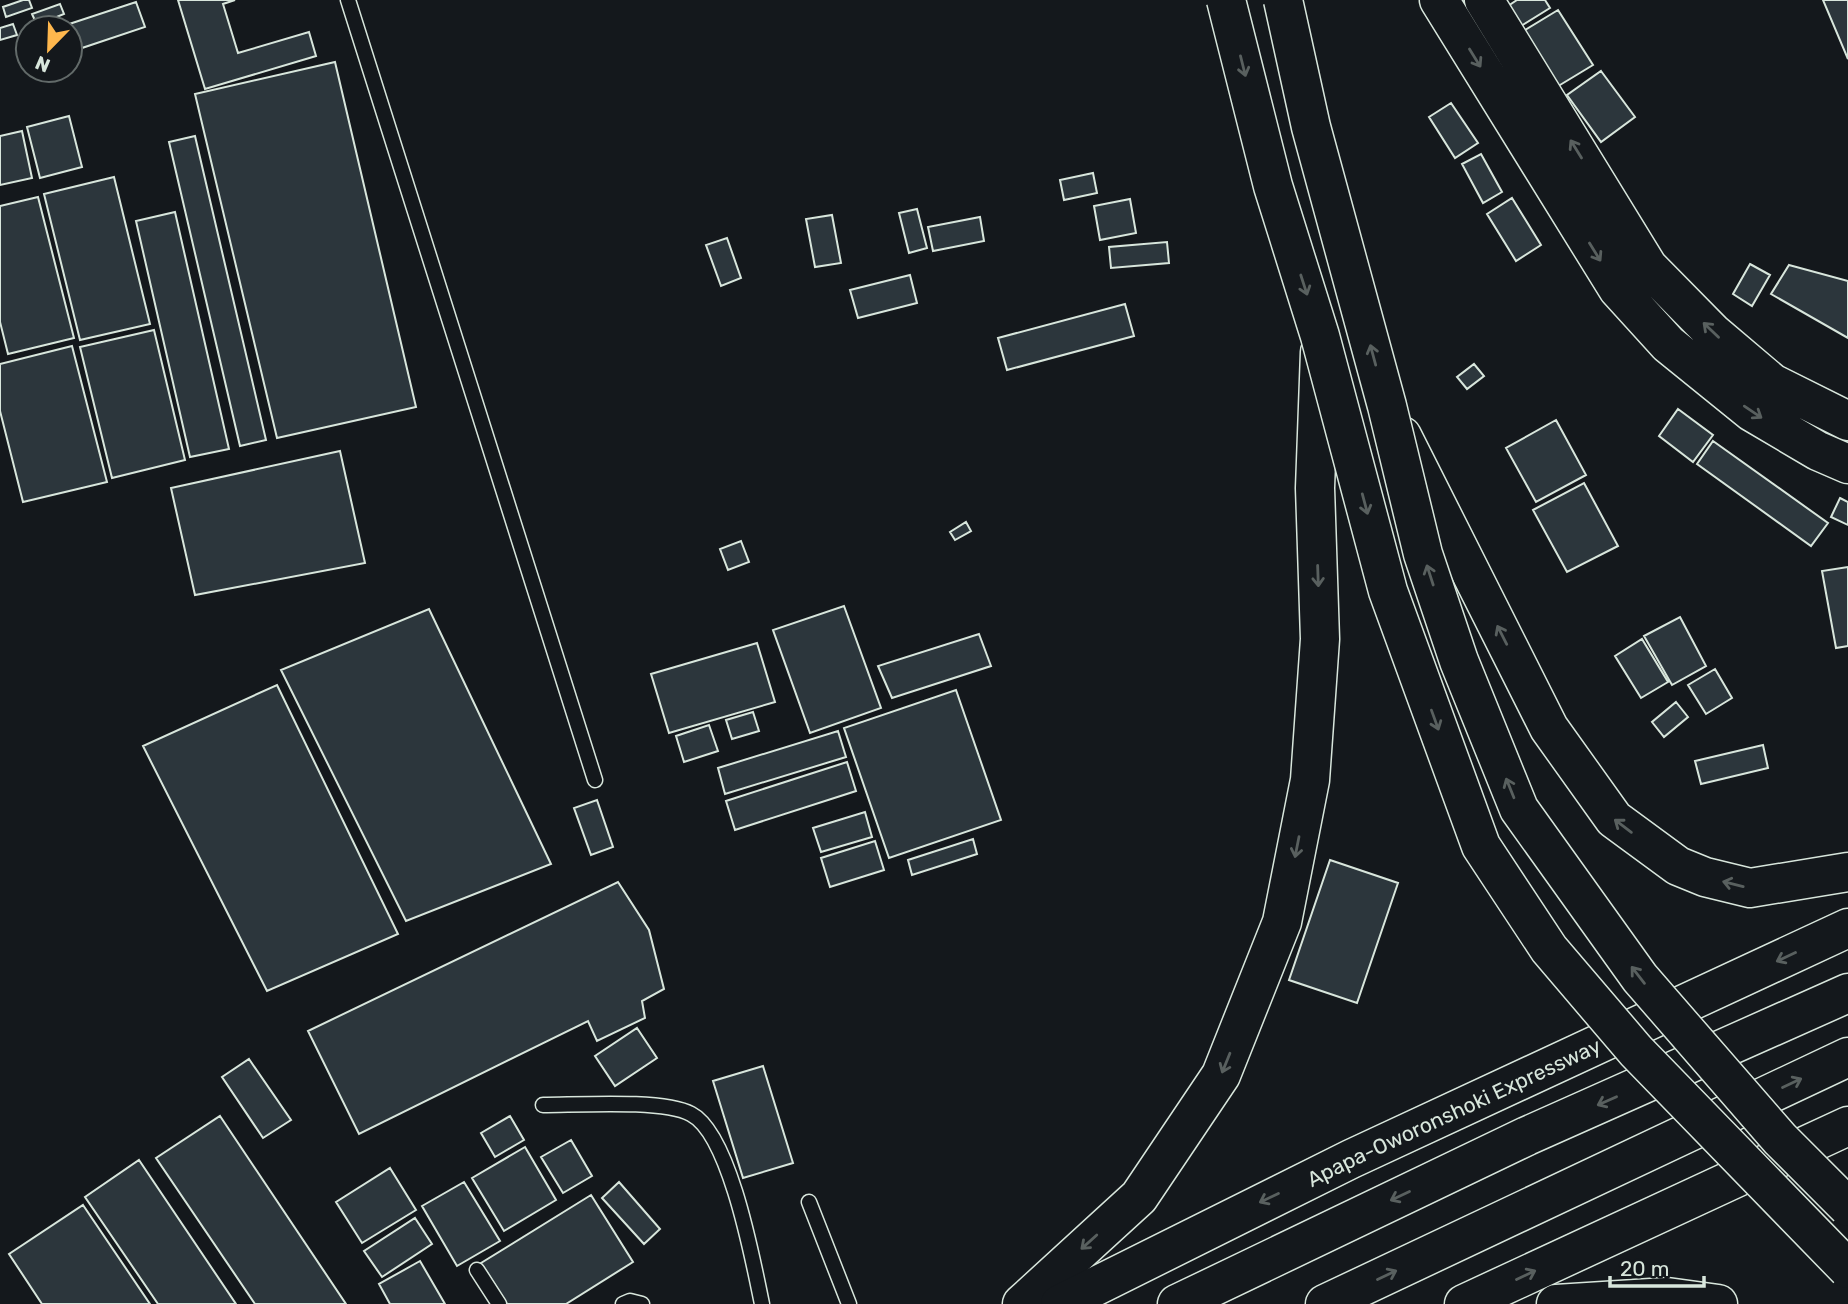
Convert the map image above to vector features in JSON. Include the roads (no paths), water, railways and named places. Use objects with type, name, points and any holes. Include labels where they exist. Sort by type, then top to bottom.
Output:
[{"type":"main road","points":[[1226,0],[1273,186],[1320,336],[1388,591],[1481,846],[1549,949],[1636,1051],[1848,1269]]},
{"type":"main road","points":[[1283,0],[1311,127],[1387,406],[1427,566],[1459,661],[1519,809],[1640,978],[1780,1139],[1848,1208]]},
{"type":"main road","points":[[1439,0],[1618,289],[1668,344],[1752,412],[1818,451],[1848,464]]},
{"type":"main road","points":[[1484,0],[1648,267],[1713,333],[1772,383],[1848,421]]},
{"type":"main road","points":[[1022,1304],[1139,1197],[1221,1075],[1282,922],[1310,780],[1320,639],[1315,488],[1320,336]]},
{"type":"main road","points":[[1387,406],[1549,729],[1614,819],[1678,866],[1705,877],[1750,888],[1848,872]]},
{"type":"main road","name":"Apapa-Oworonshoki Expressway","points":[[1060,1304],[1351,1159],[1848,928]]},
{"type":"main road","points":[[1177,1304],[1527,1136],[1848,993]]},
{"type":"main road","points":[[1325,1304],[1848,1057]]},
{"type":"main road","points":[[1464,1304],[1848,1126]]},
{"type":"main road","points":[[1556,1304],[1667,1297],[1718,1304]]},
{"type":"lane","points":[[348,0],[595,780]]},
{"type":"lane","points":[[542,1105],[662,1107],[689,1112],[707,1125],[743,1212],[762,1304]]},
{"type":"lane","points":[[809,1202],[849,1304]]},
{"type":"lane","points":[[477,1270],[499,1304]]},
{"type":"lane","points":[[623,1304],[630,1301],[642,1304]]}]
